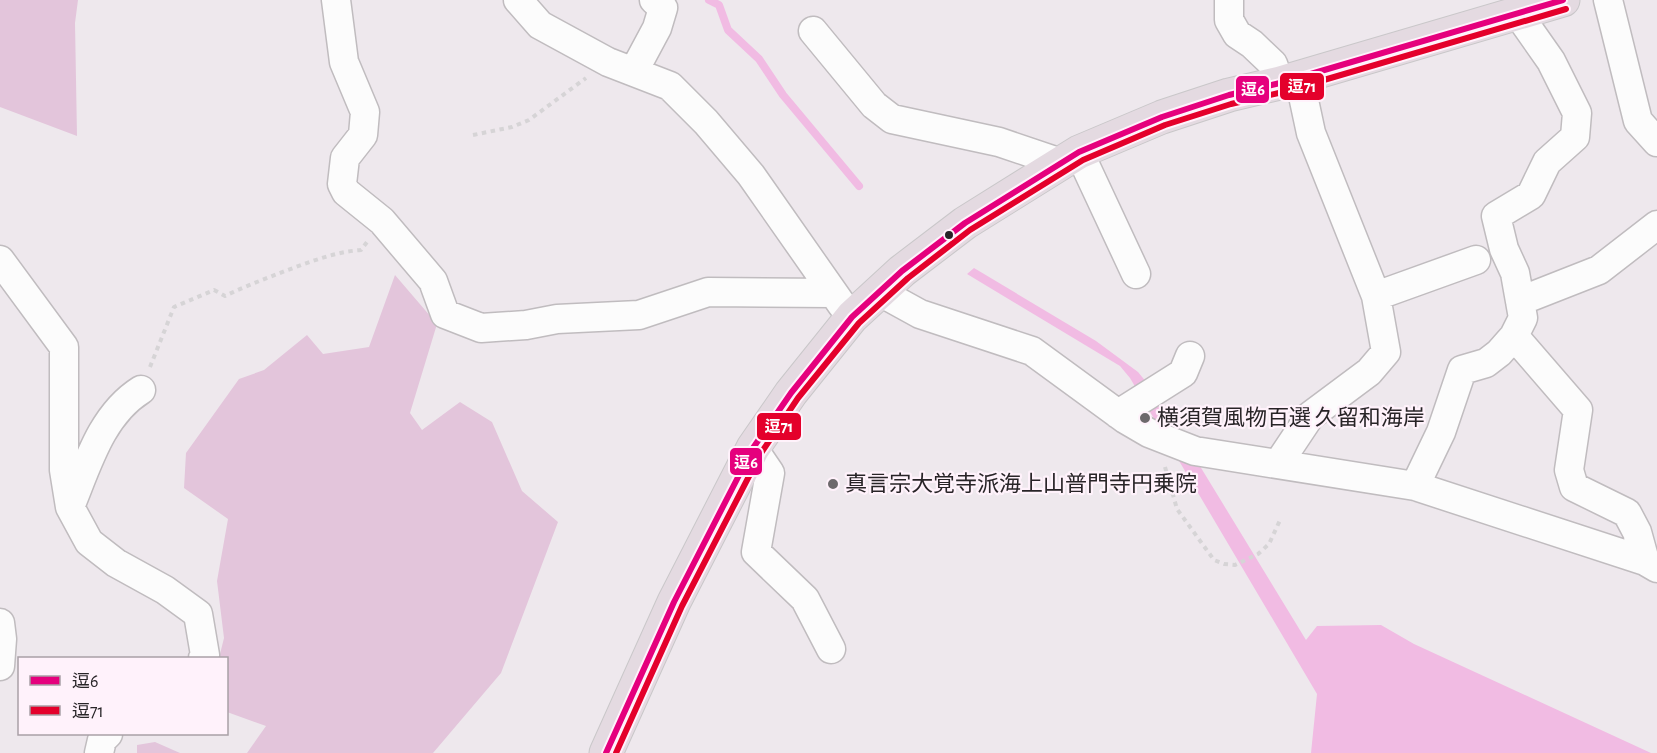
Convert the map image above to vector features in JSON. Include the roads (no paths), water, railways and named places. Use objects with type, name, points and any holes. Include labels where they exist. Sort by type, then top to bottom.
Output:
[{"type":"highway","points":[[606,753],[674,602],[753,448],[791,393],[842,305],[880,292],[902,271],[965,223],[1070,158],[1162,117],[1229,95],[1289,80],[1563,0]]},
{"type":"street","points":[[336,0],[344,62],[365,112],[363,135],[345,158],[342,184],[346,192],[382,221],[433,281],[445,314],[481,328],[526,325],[557,319],[639,315],[708,292],[842,305]]},
{"type":"street","points":[[518,0],[540,25],[621,66],[670,87],[706,122],[751,175],[842,305]]},
{"type":"street","points":[[621,66],[657,28],[663,8],[654,0]]},
{"type":"street","points":[[1229,0],[1229,20],[1237,34],[1252,44],[1289,80],[1376,296],[1386,352],[1369,372],[1310,417],[1278,464]]},
{"type":"street","points":[[1608,0],[1638,121],[1657,141]]},
{"type":"street","points":[[1415,486],[1441,432],[1462,370],[1486,363],[1499,353],[1514,336],[1523,318],[1515,273],[1504,249],[1496,216],[1531,195],[1547,162],[1575,137],[1577,113],[1551,61],[1518,14]]},
{"type":"street","points":[[813,31],[874,105],[892,120],[1070,158],[1136,274]]},
{"type":"street","points":[[1520,301],[1599,270],[1657,225]]},
{"type":"street","points":[[0,260],[64,347],[64,470],[70,507],[88,542],[116,563],[165,590],[198,614],[204,657]]},
{"type":"street","points":[[1376,296],[1476,260]]},
{"type":"street","points":[[880,292],[920,314],[1032,351],[1138,401],[1159,438],[1195,451],[1415,486],[1651,565]]},
{"type":"street","points":[[1514,336],[1578,410],[1569,470],[1574,487],[1628,513],[1651,565]]},
{"type":"street","points":[[1138,401],[1183,373],[1190,356]]},
{"type":"street","points":[[70,507],[96,442],[126,399],[141,390]]},
{"type":"street","points":[[753,448],[770,472],[756,552],[806,599],[831,649]]},
{"type":"street","points":[[0,623],[2,639],[0,666]]},
{"type":"street","points":[[99,753],[102,740],[107,735]]},
{"type":"waterway","points":[[709,0],[719,5],[728,30],[759,59],[783,95],[859,186]]},
{"type":"place","name":"横須賀風物百選 久留和海岸","points":[[1145,418]]},
{"type":"place","name":"真言宗大覚寺派海上山普門寺円乗院","points":[[833,484]]}]
